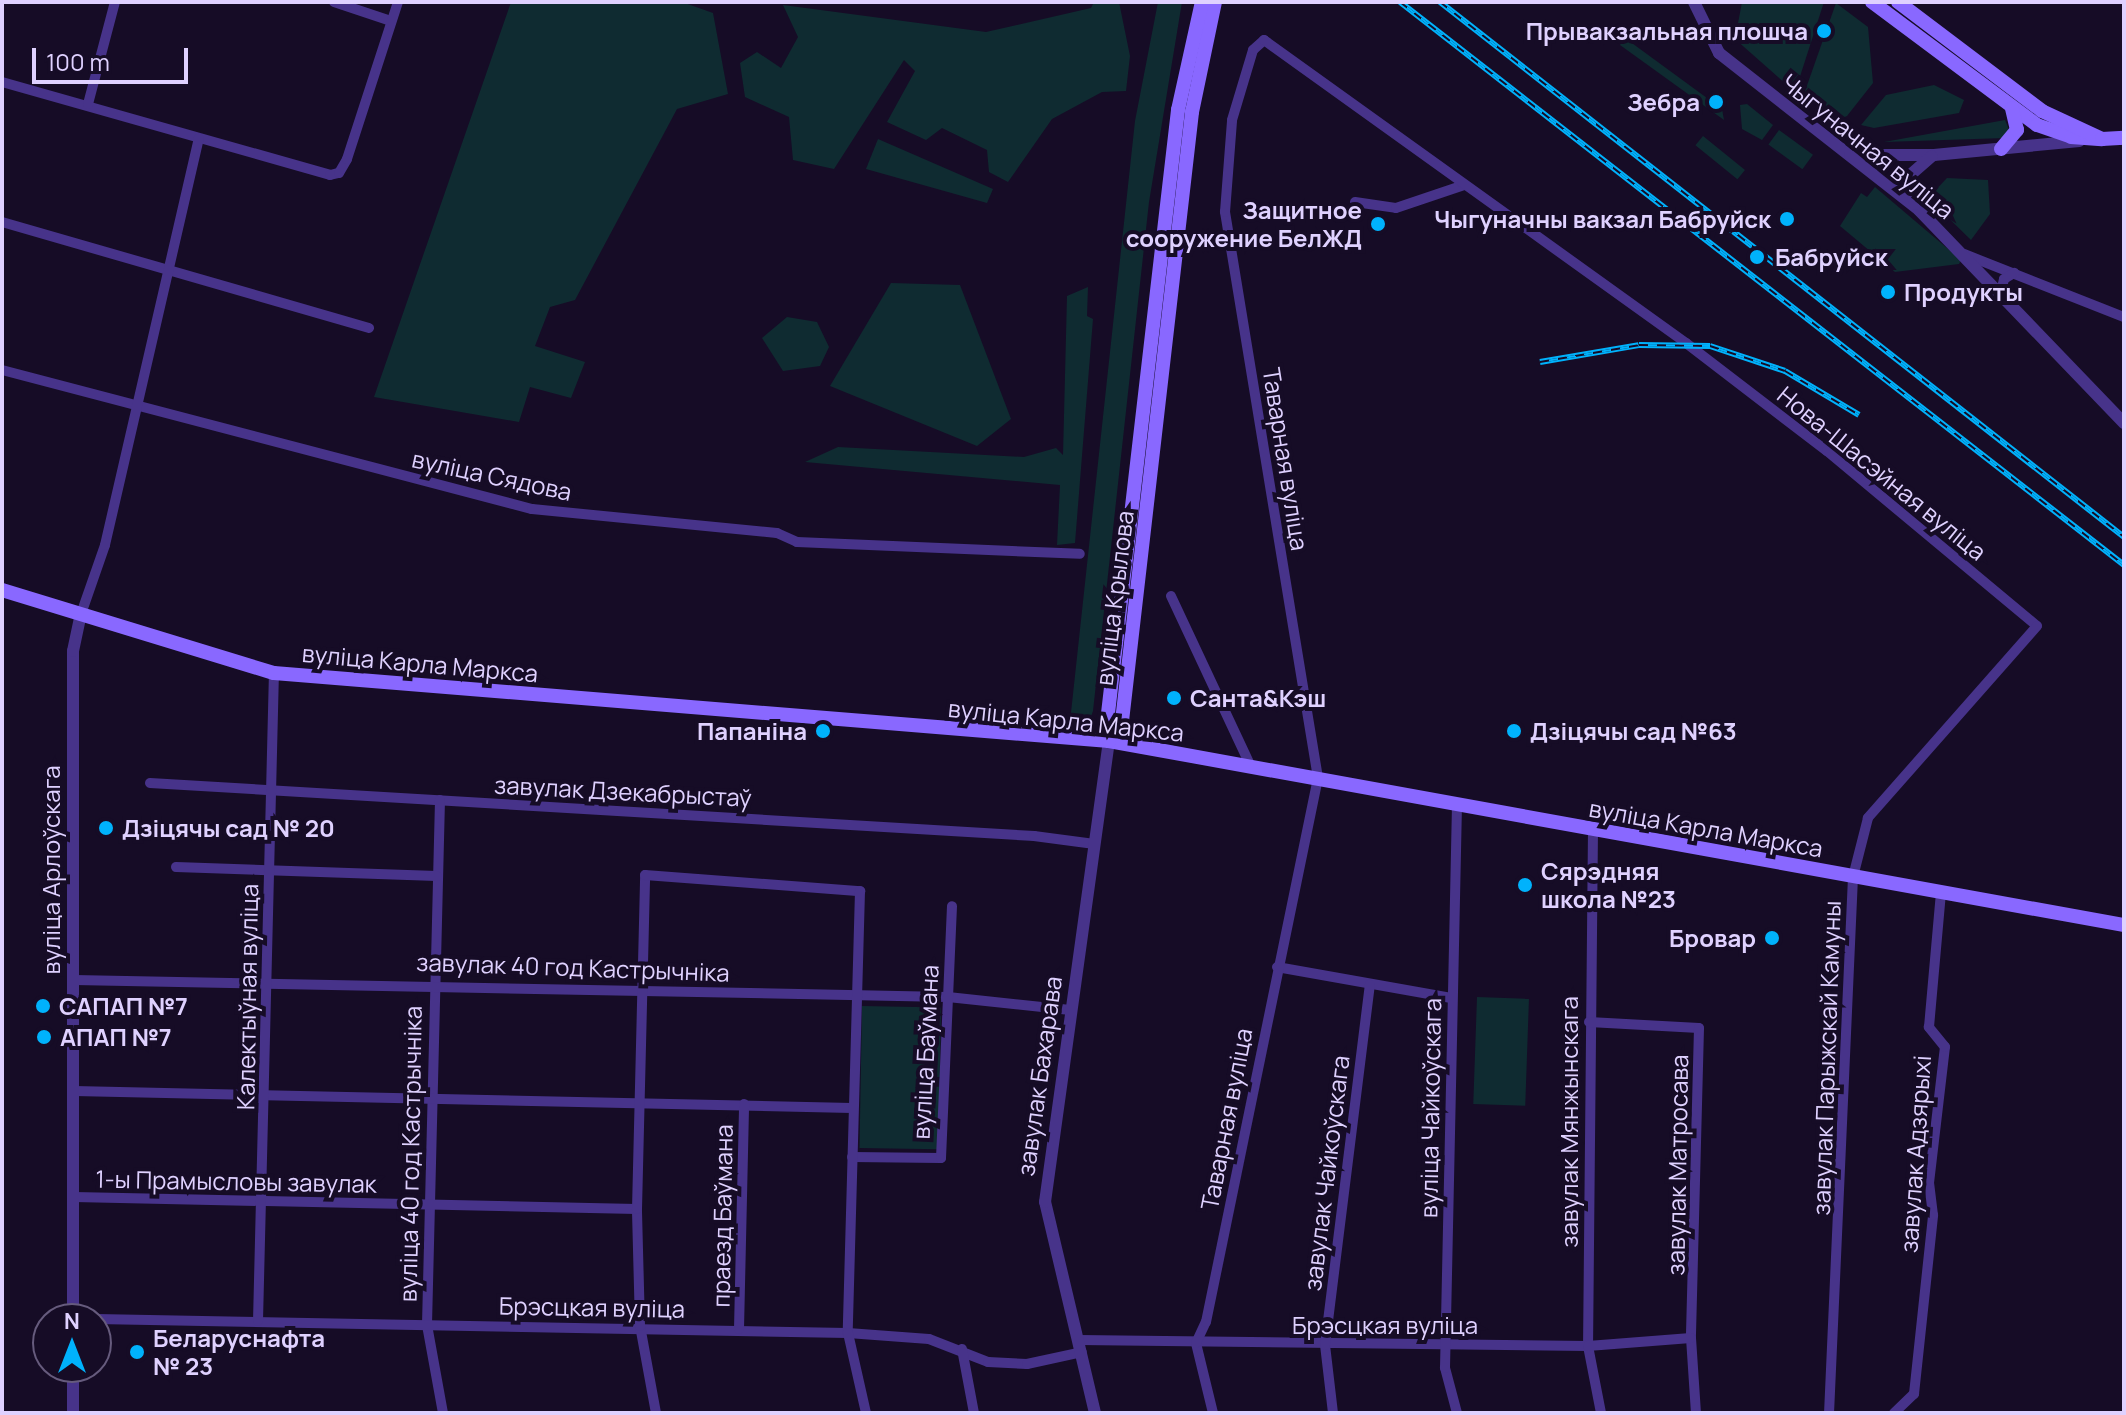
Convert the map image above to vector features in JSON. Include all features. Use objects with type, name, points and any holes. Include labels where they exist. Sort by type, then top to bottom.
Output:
[{"type":"main road","name":"вуліца Крылова","points":[[1109,741],[1122,721],[1203,24],[1202,2]]},
{"type":"main road","name":"вуліца Крылова","points":[[1203,24],[1215,2]]},
{"type":"main road","points":[[1872,2],[2012,109],[2056,133],[2102,139],[2124,138]]},
{"type":"main road","points":[[1898,2],[2028,102],[2102,139]]},
{"type":"main road","points":[[2001,149],[2017,130],[2012,109]]},
{"type":"main road","name":"вуліца Карла Маркса","points":[[2,590],[274,673],[1109,741],[2124,925]]},
{"type":"street","points":[[88,104],[115,2]]},
{"type":"street","points":[[334,2],[391,21]]},
{"type":"street","points":[[2,82],[330,175],[339,173],[398,2]]},
{"type":"street","name":"Чыгуначная вуліца","points":[[1694,2],[1719,53],[1919,210],[2124,423]]},
{"type":"street","name":"Таварная вуліца","points":[[1196,1343],[1206,1322],[1318,778],[1225,212],[1232,120],[1253,50],[1264,40],[1699,353]]},
{"type":"street","points":[[81,614],[105,545],[199,139]]},
{"type":"street","points":[[1850,155],[1934,155],[2102,139]]},
{"type":"street","points":[[1919,210],[1908,191],[1909,176],[1934,155]]},
{"type":"street","points":[[1355,202],[1396,208],[1464,185]]},
{"type":"street","points":[[2,222],[369,328]]},
{"type":"street","points":[[1964,254],[2124,317]]},
{"type":"street","points":[[2001,292],[2004,279],[2014,273]]},
{"type":"street","name":"Нова-Шасэйная вуліца","points":[[1699,353],[1827,451],[2037,626]]},
{"type":"street","name":"вуліца Сядова","points":[[2,370],[136,408],[532,509],[777,533],[797,542],[1080,554]]},
{"type":"street","points":[[1171,596],[1251,767]]},
{"type":"street","name":"вуліца Арлоўскага","points":[[73,1303],[73,651],[81,614]]},
{"type":"street","name":"завулак Парыжскай Камуны","points":[[1829,1413],[1853,877],[1868,818],[2037,626]]},
{"type":"street","name":"Калектыўная вуліца","points":[[258,1321],[264,1200],[265,981],[274,673]]},
{"type":"street","name":"завулак Бахарава","points":[[1095,1413],[1045,1202],[1109,741]]},
{"type":"street","name":"завулак Дзекабрыстаў","points":[[150,783],[1034,836],[1094,844]]},
{"type":"street","name":"вуліца 40 год Кастрычніка","points":[[440,800],[430,1097],[427,1325],[443,1413]]},
{"type":"street","name":"вуліца Чайкоўскага","points":[[1457,803],[1445,1346],[1445,1368],[1457,1413]]},
{"type":"street","name":"завулак Мянжынскага","points":[[1593,829],[1588,1346],[1601,1413]]},
{"type":"street","points":[[176,867],[437,876]]},
{"type":"street","points":[[656,1413],[640,1326],[637,1209],[645,875],[860,891],[848,1333],[866,1413]]},
{"type":"street","name":"завулак Адзярыхі","points":[[1894,1413],[1914,1394],[1933,1215],[1929,1183],[1945,1047],[1929,1027],[1941,893]]},
{"type":"street","name":"вуліца Баўмана","points":[[852,1157],[941,1158],[952,906]]},
{"type":"street","points":[[1277,967],[1451,998]]},
{"type":"street","name":"завулак 40 год Кастрычніка","points":[[74,980],[434,983],[948,997],[1070,1010]]},
{"type":"street","name":"завулак Чайкоўскага","points":[[1333,1413],[1325,1345],[1370,985]]},
{"type":"street","name":"завулак Матросава","points":[[1589,1022],[1699,1028],[1691,1338],[1696,1413]]},
{"type":"street","points":[[74,1091],[265,1092],[852,1108]]},
{"type":"street","name":"праезд Баўмана","points":[[739,1329],[744,1104]]},
{"type":"street","name":"1-ы Прамысловы завулак","points":[[74,1197],[637,1209]]},
{"type":"street","name":"Брэсцкая вуліца","points":[[112,1319],[640,1326],[848,1333],[929,1339],[962,1349],[988,1362],[1027,1364],[1080,1346],[1196,1343],[1588,1346],[1691,1338]]},
{"type":"street","points":[[1196,1343],[1213,1413]]},
{"type":"street","points":[[962,1349],[974,1413]]},
{"type":"street","points":[[73,1383],[73,1413]]},
{"type":"green space","points":[[511,2],[682,2],[713,13],[728,94],[677,109],[575,300],[550,307],[535,346],[585,362],[571,398],[530,387],[519,422],[374,397]]},
{"type":"green space","points":[[1094,2],[1119,2],[1130,56],[1126,91],[1102,92],[1052,119],[1008,182],[989,172],[987,150],[942,128],[926,140],[887,122],[915,71],[904,60],[834,169],[793,160],[789,117],[745,97],[740,63],[757,52],[781,68],[798,37],[783,5],[986,32],[1091,8]]},
{"type":"green space","points":[[1158,2],[1182,2],[1149,202],[1093,711],[1087,727],[1069,731],[1135,121]]},
{"type":"green space","points":[[1742,2],[1824,2],[1795,92],[1735,39]]},
{"type":"green space","points":[[1836,3],[1868,27],[1873,83],[1847,116],[1835,121],[1804,94]]},
{"type":"green space","points":[[1625,38],[1722,109],[1724,120],[1620,45]]},
{"type":"green space","points":[[1934,85],[1964,100],[1959,113],[1874,128],[1861,125],[1886,95]]},
{"type":"green space","points":[[1747,104],[1773,125],[1762,140],[1742,129],[1740,105]]},
{"type":"green space","points":[[2005,120],[2010,132],[2005,138],[1884,142]]},
{"type":"green space","points":[[1779,130],[1813,155],[1802,169],[1768,145]]},
{"type":"green space","points":[[1703,136],[1745,170],[1737,179],[1695,145]]},
{"type":"green space","points":[[878,139],[993,189],[987,203],[866,169]]},
{"type":"green space","points":[[1947,178],[1988,180],[1990,214],[1971,240],[1928,198]]},
{"type":"green space","points":[[1875,187],[1961,260],[1959,264],[1895,272],[1840,226],[1861,193],[1867,197]]},
{"type":"green space","points":[[891,283],[960,285],[1011,419],[977,446],[830,386]]},
{"type":"green space","points":[[1088,287],[1087,316],[1093,319],[1075,543],[1057,545],[1060,485],[805,462],[838,447],[1024,457],[1056,448],[1063,455],[1067,296]]},
{"type":"green space","points":[[787,317],[817,322],[829,347],[820,366],[783,371],[762,338]]},
{"type":"green space","points":[[1477,997],[1529,999],[1525,1106],[1473,1104]]},
{"type":"green space","points":[[862,1006],[941,1007],[939,1149],[860,1148]]},
{"type":"railway","points":[[1400,2],[2124,565]]},
{"type":"railway","points":[[1440,2],[2124,537]]},
{"type":"railway","points":[[1540,362],[1639,345],[1710,346],[1785,371],[1859,415]]},
{"type":"place","name":"Прывакзальная плошча","points":[[1824,31]]},
{"type":"place","name":"Зебра","points":[[1716,102]]},
{"type":"place","name":"Чыгуначны вакзал Бабруйск","points":[[1787,219]]},
{"type":"place","name":"Защитное сооружение БелЖД","points":[[1378,224]]},
{"type":"place","name":"Бабруйск","points":[[1757,257]]},
{"type":"place","name":"Продукты","points":[[1888,292]]},
{"type":"place","name":"Санта&Кэш","points":[[1174,698]]},
{"type":"place","name":"Папаніна","points":[[823,731]]},
{"type":"place","name":"Дзіцячы сад №63","points":[[1514,731]]},
{"type":"place","name":"Дзіцячы сад № 20","points":[[106,828]]},
{"type":"place","name":"Сярэдняя школа №23","points":[[1525,885]]},
{"type":"place","name":"Бровар","points":[[1772,938]]},
{"type":"place","name":"САПАП №7","points":[[43,1006]]},
{"type":"place","name":"АПАП №7","points":[[44,1037]]},
{"type":"place","name":"Беларуснафта № 23","points":[[137,1352]]}]
